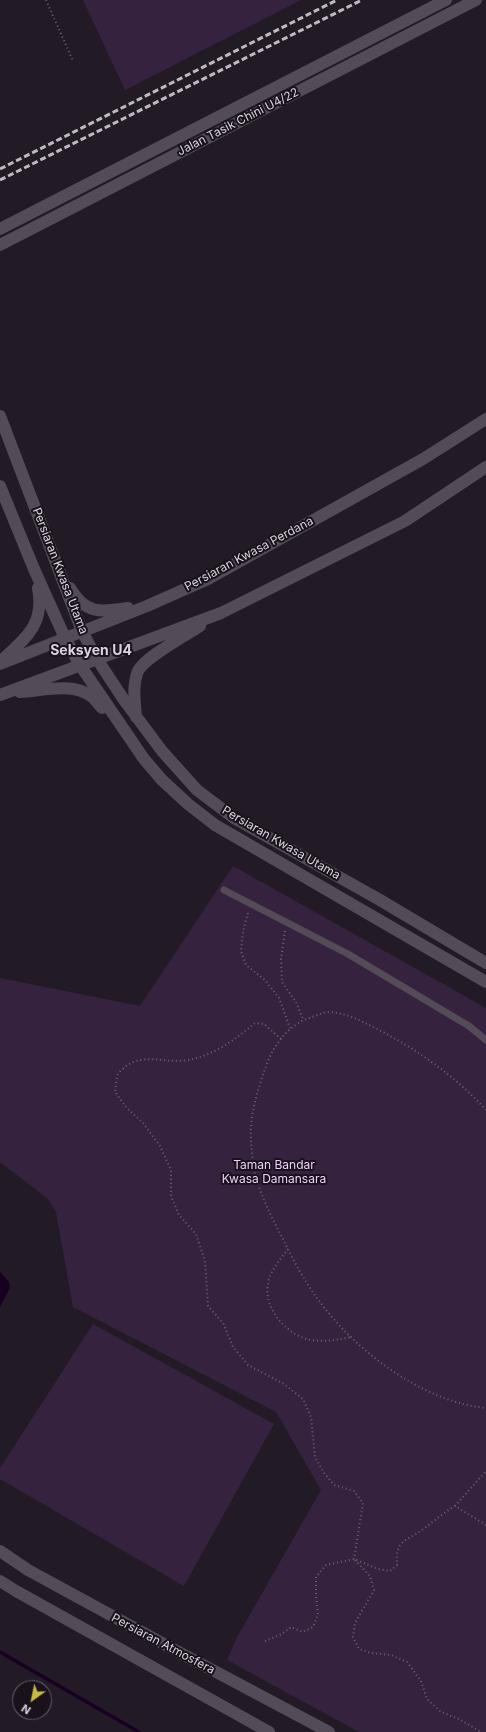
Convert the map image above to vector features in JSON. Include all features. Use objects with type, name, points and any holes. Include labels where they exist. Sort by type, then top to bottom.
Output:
[{"type":"main road","name":"Jalan Tasik Chini U4/22","points":[[0,229],[446,0]]},
{"type":"main road","name":"Jalan Tasik Chini U4/22","points":[[0,245],[476,0]]},
{"type":"main road","name":"Persiaran Kwasa Utama","points":[[0,416],[82,631],[97,659],[136,717],[162,751],[197,790],[234,818],[380,900],[486,963]]},
{"type":"main road","name":"Persiaran Kwasa Perdana","points":[[0,663],[147,606],[208,579],[423,459],[486,419]]},
{"type":"main road","points":[[136,717],[134,696],[135,681],[138,670],[148,659],[221,613],[405,521],[486,467]]},
{"type":"main road","name":"Persiaran Kwasa Utama","points":[[0,486],[34,569],[65,638],[80,665],[144,759],[162,780],[188,804],[215,825],[486,982]]},
{"type":"main road","points":[[56,562],[77,599],[92,608],[102,612],[147,606]]},
{"type":"main road","points":[[0,663],[22,642],[34,626],[40,613],[41,602],[34,569]]},
{"type":"main road","points":[[2,694],[221,613]]},
{"type":"main road","points":[[2,694],[70,688],[81,691],[92,697],[144,759]]},
{"type":"main road","name":"Persiaran Atmosfera","points":[[0,1552],[35,1574],[173,1650],[329,1732]]},
{"type":"main road","name":"Persiaran Atmosfera","points":[[0,1581],[269,1732]]},
{"type":"lane","points":[[224,890],[348,954],[462,1022],[486,1040]]},
{"type":"path","points":[[46,0],[73,61]]},
{"type":"path","points":[[251,903],[243,931],[241,951],[246,965],[265,980],[279,998],[290,1028]]},
{"type":"path","points":[[287,922],[281,959],[282,982],[296,1002],[303,1019]]},
{"type":"path","points":[[486,1110],[452,1078],[422,1054],[350,1016],[327,1012],[303,1019],[290,1028],[272,1052],[262,1077],[254,1107],[251,1139],[256,1177],[271,1216],[288,1249],[320,1302],[351,1337],[378,1360],[408,1381],[436,1396],[486,1408]]},
{"type":"path","points":[[281,1039],[264,1024],[255,1023],[241,1035],[215,1051],[188,1060],[165,1061],[143,1058],[130,1064],[118,1074],[115,1092],[126,1106],[143,1123],[160,1146],[171,1170],[171,1196],[179,1215],[196,1234],[205,1261],[208,1306],[223,1322],[233,1347],[248,1365],[284,1384],[303,1399],[311,1417],[315,1457],[324,1473],[334,1485],[354,1491],[364,1503],[354,1560]]},
{"type":"path","points":[[288,1249],[274,1267],[268,1284],[268,1301],[278,1319],[293,1332],[310,1340],[332,1341],[351,1337]]},
{"type":"path","points":[[265,1641],[282,1634],[291,1627],[304,1632],[313,1627],[318,1615],[316,1577],[326,1564],[354,1560],[378,1569],[390,1571],[397,1565],[396,1554],[404,1540],[421,1531],[440,1515],[455,1506],[486,1471]]},
{"type":"path","points":[[455,1506],[486,1525]]},
{"type":"path","points":[[354,1560],[370,1576],[374,1590],[355,1623],[352,1637],[359,1649],[371,1653],[391,1655],[407,1662],[421,1681],[427,1699],[441,1712],[460,1719],[481,1732]]},
{"type":"green space","points":[[83,0],[301,0],[125,90]]},
{"type":"green space","name":"Taman Bandar Kwasa Damansara","points":[[233,866],[486,1008],[486,1732],[359,1732],[227,1660],[236,1639],[321,1490],[276,1412],[73,1307],[56,1212],[48,1199],[0,1162],[0,978],[140,1006]]},
{"type":"green space","points":[[93,1324],[274,1424],[184,1586],[0,1479],[0,1468]]},
{"type":"shaded area","points":[[0,1272],[9,1282],[10,1288],[0,1307]]},
{"type":"waterway","points":[[0,1652],[139,1732]]},
{"type":"railway","points":[[0,169],[337,0]]},
{"type":"railway","points":[[0,180],[362,0]]},
{"type":"district","name":"Seksyen U4","points":[[91,651]]}]
